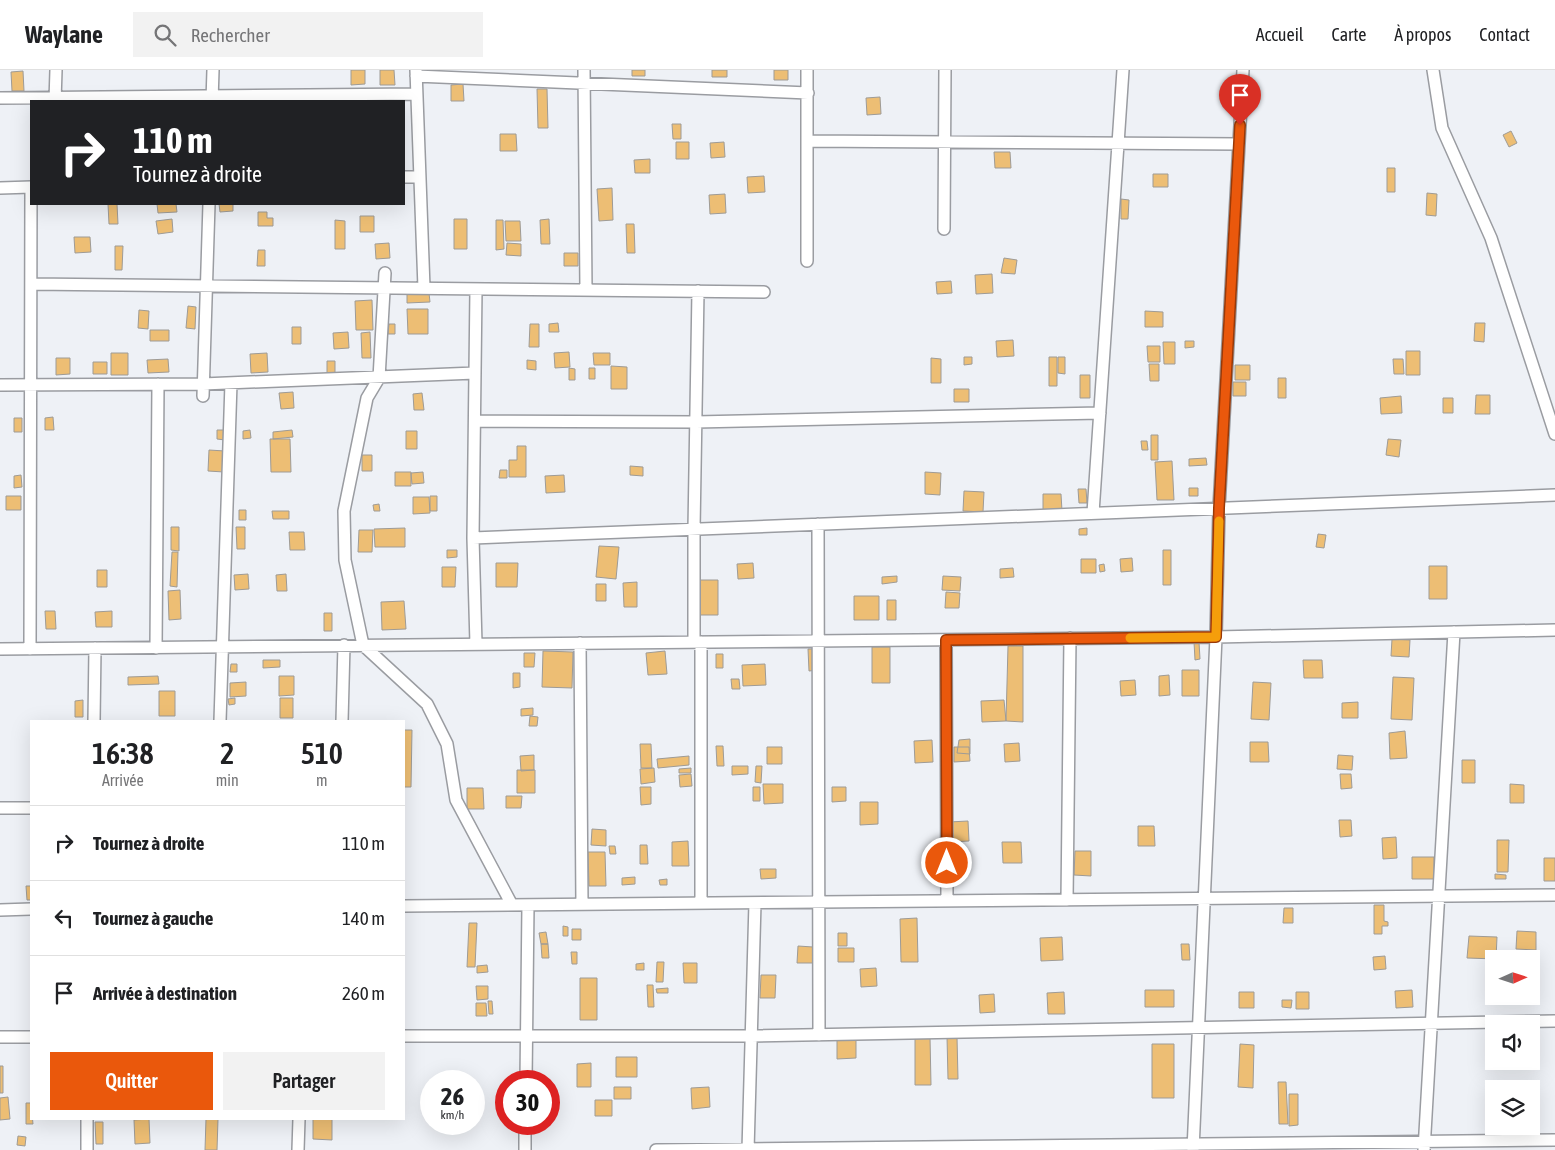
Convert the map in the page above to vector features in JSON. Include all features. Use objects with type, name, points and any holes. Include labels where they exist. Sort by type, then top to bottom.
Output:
[{"type":"street","points":[[55,99],[56,70]]},
{"type":"street","points":[[212,99],[213,70]]},
{"type":"street","points":[[584,70],[586,290]]},
{"type":"street","points":[[807,70],[807,262]]},
{"type":"street","points":[[944,229],[945,70]]},
{"type":"street","points":[[1093,514],[1123,70]]},
{"type":"street","points":[[1193,1147],[1216,637],[1219,508],[1243,70]]},
{"type":"street","points":[[1434,70],[1442,128],[1491,238],[1555,434]]},
{"type":"street","points":[[424,288],[416,73],[808,93]]},
{"type":"street","points":[[0,98],[212,99],[417,94]]},
{"type":"street","points":[[808,142],[944,141],[1239,144]]},
{"type":"street","points":[[405,177],[420,177]]},
{"type":"street","points":[[0,188],[30,187]]},
{"type":"street","points":[[30,649],[31,205]]},
{"type":"street","points":[[203,390],[209,205]]},
{"type":"street","points":[[386,273],[379,378],[367,398],[344,510],[345,560],[363,645],[427,704],[447,744],[456,800],[512,905]]},
{"type":"street","points":[[31,284],[764,292]]},
{"type":"street","points":[[476,289],[473,538],[476,644]]},
{"type":"street","points":[[698,291],[694,529],[698,642],[701,903]]},
{"type":"street","points":[[0,385],[158,384],[203,390],[231,383],[475,373]]},
{"type":"street","points":[[220,720],[231,383]]},
{"type":"street","points":[[156,648],[158,384]]},
{"type":"street","points":[[474,421],[696,422],[1100,414]]},
{"type":"street","points":[[473,538],[1555,495]]},
{"type":"street","points":[[818,524],[819,1035]]},
{"type":"street","points":[[0,649],[1216,637],[1555,630]]},
{"type":"street","points":[[1425,1146],[1454,632]]},
{"type":"street","points":[[1067,900],[1070,638]]},
{"type":"street","points":[[946,640],[947,901]]},
{"type":"street","points":[[580,643],[582,904]]},
{"type":"street","points":[[342,720],[344,646]]},
{"type":"street","points":[[94,720],[95,648]]},
{"type":"street","points":[[0,808],[30,808]]},
{"type":"street","points":[[405,906],[1555,895]]},
{"type":"street","points":[[748,1149],[755,903]]},
{"type":"street","points":[[526,1070],[528,905]]},
{"type":"street","points":[[0,910],[30,909]]},
{"type":"street","points":[[405,1036],[751,1036],[1555,1021]]},
{"type":"street","points":[[0,1037],[30,1037]]},
{"type":"street","points":[[87,1120],[87,1150]]},
{"type":"street","points":[[298,1150],[299,1120]]},
{"type":"street","points":[[525,1150],[526,1135]]},
{"type":"street","points":[[656,1150],[1425,1146],[1555,1140]]},
{"type":"building","points":[[351,70],[365,70],[365,84],[351,85]]},
{"type":"building","points":[[380,70],[394,70],[395,85],[380,85]]},
{"type":"building","points":[[632,70],[645,70],[645,76],[632,76]]},
{"type":"building","points":[[712,70],[727,70],[727,77],[712,77]]},
{"type":"building","points":[[774,70],[788,70],[788,80],[774,80]]},
{"type":"building","points":[[23,71],[24,91],[12,91],[11,72]]},
{"type":"building","points":[[463,84],[464,101],[451,101],[451,85]]},
{"type":"building","points":[[537,89],[547,89],[548,128],[538,128]]},
{"type":"building","points":[[880,97],[881,114],[867,115],[866,98]]},
{"type":"building","points":[[672,124],[681,124],[681,139],[673,139]]},
{"type":"building","points":[[1511,131],[1517,143],[1509,147],[1503,135]]},
{"type":"building","points":[[500,134],[516,134],[517,151],[500,151]]},
{"type":"building","points":[[676,142],[689,142],[689,159],[676,159]]},
{"type":"building","points":[[724,142],[725,157],[711,158],[710,143]]},
{"type":"building","points":[[994,152],[1010,152],[1011,168],[995,168]]},
{"type":"building","points":[[650,159],[650,173],[635,173],[634,160]]},
{"type":"building","points":[[1387,168],[1395,168],[1395,192],[1387,192]]},
{"type":"building","points":[[1153,174],[1168,174],[1168,187],[1153,187]]},
{"type":"building","points":[[764,176],[765,192],[748,193],[747,177]]},
{"type":"building","points":[[612,188],[613,220],[599,221],[597,189]]},
{"type":"building","points":[[1427,193],[1437,194],[1436,216],[1426,215]]},
{"type":"building","points":[[725,194],[726,213],[710,214],[709,195]]},
{"type":"building","points":[[1121,199],[1129,200],[1128,219],[1121,219]]},
{"type":"building","points":[[108,205],[117,205],[118,224],[109,224]]},
{"type":"building","points":[[157,205],[176,205],[177,212],[158,213]]},
{"type":"building","points":[[219,205],[233,205],[233,211],[220,212]]},
{"type":"building","points":[[258,212],[267,212],[267,218],[273,218],[273,226],[258,226]]},
{"type":"building","points":[[360,216],[374,216],[374,232],[360,232]]},
{"type":"building","points":[[172,219],[173,232],[158,234],[156,221]]},
{"type":"building","points":[[454,219],[467,219],[467,249],[454,249]]},
{"type":"building","points":[[549,219],[550,244],[541,244],[540,220]]},
{"type":"building","points":[[335,220],[345,221],[345,249],[335,249]]},
{"type":"building","points":[[496,220],[503,220],[504,249],[496,250]]},
{"type":"building","points":[[505,221],[520,221],[521,241],[506,241]]},
{"type":"building","points":[[626,224],[634,224],[635,253],[627,253]]},
{"type":"building","points":[[74,237],[90,237],[91,252],[75,253]]},
{"type":"building","points":[[389,243],[390,258],[376,259],[375,244]]},
{"type":"building","points":[[507,243],[521,244],[521,256],[506,255]]},
{"type":"building","points":[[115,246],[123,246],[122,270],[115,270]]},
{"type":"building","points":[[258,250],[265,250],[265,266],[257,266]]},
{"type":"building","points":[[564,253],[578,253],[578,266],[564,266]]},
{"type":"building","points":[[1004,258],[1017,260],[1015,274],[1001,273]]},
{"type":"building","points":[[992,274],[993,293],[976,294],[975,275]]},
{"type":"building","points":[[951,281],[952,293],[937,294],[936,282]]},
{"type":"building","points":[[407,293],[429,293],[430,302],[407,303]]},
{"type":"building","points":[[372,300],[373,330],[356,330],[355,301]]},
{"type":"building","points":[[188,306],[196,307],[195,329],[186,328]]},
{"type":"building","points":[[407,309],[428,309],[428,334],[408,334]]},
{"type":"building","points":[[139,310],[149,311],[148,329],[138,328]]},
{"type":"building","points":[[1145,311],[1163,312],[1163,327],[1145,327]]},
{"type":"building","points":[[558,323],[559,332],[549,332],[549,324]]},
{"type":"building","points":[[1475,323],[1485,323],[1484,342],[1474,341]]},
{"type":"building","points":[[389,324],[395,324],[395,334],[388,334]]},
{"type":"building","points":[[530,324],[539,324],[539,347],[529,347]]},
{"type":"building","points":[[292,327],[301,327],[301,344],[292,344]]},
{"type":"building","points":[[150,330],[169,330],[169,341],[150,341]]},
{"type":"building","points":[[348,332],[349,348],[334,349],[333,333]]},
{"type":"building","points":[[370,332],[371,358],[362,358],[361,333]]},
{"type":"building","points":[[1013,340],[1014,356],[997,357],[996,341]]},
{"type":"building","points":[[1185,341],[1194,341],[1194,347],[1185,348]]},
{"type":"building","points":[[1163,342],[1175,342],[1175,364],[1164,364]]},
{"type":"building","points":[[1147,346],[1160,346],[1160,362],[1148,362]]},
{"type":"building","points":[[1406,351],[1420,351],[1420,375],[1406,375]]},
{"type":"building","points":[[569,352],[570,367],[555,368],[554,353]]},
{"type":"building","points":[[111,353],[128,353],[128,375],[111,375]]},
{"type":"building","points":[[267,353],[268,372],[251,373],[250,354]]},
{"type":"building","points":[[593,353],[610,353],[610,365],[594,365]]},
{"type":"building","points":[[964,357],[972,357],[972,364],[964,365]]},
{"type":"building","points":[[1049,357],[1057,357],[1057,386],[1049,386]]},
{"type":"building","points":[[1058,357],[1065,357],[1065,374],[1058,373]]},
{"type":"building","points":[[56,358],[70,358],[70,374],[56,375]]},
{"type":"building","points":[[931,358],[941,359],[941,383],[931,383]]},
{"type":"building","points":[[168,359],[169,372],[148,373],[147,360]]},
{"type":"building","points":[[1393,359],[1403,359],[1404,374],[1394,374]]},
{"type":"building","points":[[527,360],[536,361],[536,370],[527,369]]},
{"type":"building","points":[[327,361],[335,361],[335,374],[327,374]]},
{"type":"building","points":[[93,362],[107,362],[107,374],[93,374]]},
{"type":"building","points":[[1149,364],[1159,364],[1159,381],[1150,381]]},
{"type":"building","points":[[1235,365],[1250,365],[1250,380],[1235,380]]},
{"type":"building","points":[[611,366],[627,367],[627,389],[611,389]]},
{"type":"building","points":[[569,368],[575,369],[575,380],[569,380]]},
{"type":"building","points":[[589,368],[595,368],[595,379],[589,379]]},
{"type":"building","points":[[1080,375],[1090,375],[1090,398],[1080,398]]},
{"type":"building","points":[[1278,378],[1286,378],[1286,398],[1278,398]]},
{"type":"building","points":[[1233,382],[1246,382],[1246,396],[1233,396]]},
{"type":"building","points":[[954,389],[969,389],[969,402],[954,402]]},
{"type":"building","points":[[293,392],[294,408],[281,409],[279,393]]},
{"type":"building","points":[[422,393],[424,410],[414,410],[413,394]]},
{"type":"building","points":[[1476,395],[1490,395],[1490,414],[1475,414]]},
{"type":"building","points":[[1401,396],[1402,413],[1381,414],[1380,398]]},
{"type":"building","points":[[1443,398],[1453,398],[1453,413],[1443,413]]},
{"type":"building","points":[[53,417],[54,430],[45,430],[45,418]]},
{"type":"building","points":[[14,418],[22,418],[22,432],[14,432]]},
{"type":"building","points":[[217,430],[225,430],[225,440],[217,439]]},
{"type":"building","points":[[250,430],[251,438],[243,439],[243,431]]},
{"type":"building","points":[[292,430],[293,437],[273,439],[273,432]]},
{"type":"building","points":[[406,431],[417,431],[417,449],[406,449]]},
{"type":"building","points":[[1151,435],[1158,435],[1158,460],[1151,460]]},
{"type":"building","points":[[270,439],[290,439],[291,472],[271,472]]},
{"type":"building","points":[[1388,439],[1401,440],[1399,457],[1386,455]]},
{"type":"building","points":[[1141,441],[1147,441],[1148,450],[1142,450]]},
{"type":"building","points":[[517,446],[526,446],[526,477],[509,477],[509,460],[517,460]]},
{"type":"building","points":[[209,450],[225,451],[224,472],[208,471]]},
{"type":"building","points":[[362,455],[372,455],[372,471],[362,471]]},
{"type":"building","points":[[1206,458],[1207,465],[1189,466],[1189,459]]},
{"type":"building","points":[[1172,461],[1174,500],[1157,500],[1155,462]]},
{"type":"building","points":[[630,466],[643,467],[643,476],[630,475]]},
{"type":"building","points":[[500,470],[507,470],[507,478],[499,478]]},
{"type":"building","points":[[395,472],[411,472],[411,486],[395,486]]},
{"type":"building","points":[[423,472],[424,483],[412,484],[411,473]]},
{"type":"building","points":[[925,472],[941,473],[940,495],[925,494]]},
{"type":"building","points":[[21,475],[22,487],[14,488],[14,476]]},
{"type":"building","points":[[564,475],[565,492],[546,493],[545,476]]},
{"type":"building","points":[[1189,488],[1198,488],[1198,496],[1189,496]]},
{"type":"building","points":[[1078,489],[1086,489],[1087,503],[1079,503]]},
{"type":"building","points":[[964,491],[984,492],[983,512],[963,511]]},
{"type":"building","points":[[1043,494],[1061,494],[1062,511],[1043,512]]},
{"type":"building","points":[[6,496],[21,496],[21,510],[6,510]]},
{"type":"building","points":[[430,496],[437,496],[437,511],[430,511]]},
{"type":"building","points":[[413,497],[429,497],[430,513],[413,514]]},
{"type":"building","points":[[379,504],[380,511],[374,511],[373,505]]},
{"type":"building","points":[[239,510],[246,510],[246,520],[239,520]]},
{"type":"building","points":[[272,511],[289,511],[289,519],[273,519]]},
{"type":"building","points":[[171,527],[179,527],[179,551],[171,550]]},
{"type":"building","points":[[236,527],[245,527],[245,549],[237,549]]},
{"type":"building","points":[[405,528],[405,547],[375,547],[374,529]]},
{"type":"building","points":[[1087,528],[1087,535],[1079,535],[1079,529]]},
{"type":"building","points":[[359,530],[373,530],[372,552],[358,552]]},
{"type":"building","points":[[289,532],[304,532],[305,550],[290,550]]},
{"type":"building","points":[[1318,534],[1326,535],[1324,548],[1316,547]]},
{"type":"building","points":[[599,546],[619,547],[616,579],[596,577]]},
{"type":"building","points":[[447,550],[457,550],[457,557],[447,558]]},
{"type":"building","points":[[1163,550],[1171,550],[1171,585],[1163,585]]},
{"type":"building","points":[[172,552],[178,552],[177,587],[170,586]]},
{"type":"building","points":[[1132,558],[1133,571],[1121,572],[1120,559]]},
{"type":"building","points":[[1081,559],[1096,559],[1096,573],[1081,573]]},
{"type":"building","points":[[496,563],[518,563],[517,587],[496,587]]},
{"type":"building","points":[[753,563],[754,578],[738,579],[737,564]]},
{"type":"building","points":[[1104,564],[1105,571],[1100,572],[1099,565]]},
{"type":"building","points":[[1429,566],[1447,566],[1447,599],[1429,599]]},
{"type":"building","points":[[442,567],[456,567],[455,587],[442,587]]},
{"type":"building","points":[[1013,568],[1014,577],[1000,578],[1000,569]]},
{"type":"building","points":[[97,570],[107,570],[107,587],[97,587]]},
{"type":"building","points":[[248,574],[249,589],[235,590],[234,575]]},
{"type":"building","points":[[286,574],[287,591],[277,591],[276,575]]},
{"type":"building","points":[[897,576],[897,582],[882,584],[882,577]]},
{"type":"building","points":[[943,576],[961,577],[960,591],[942,590]]},
{"type":"building","points":[[700,580],[718,580],[718,615],[700,615]]},
{"type":"building","points":[[637,582],[637,607],[624,607],[623,583]]},
{"type":"building","points":[[596,584],[606,584],[606,601],[596,601]]},
{"type":"building","points":[[180,590],[181,619],[169,620],[168,591]]},
{"type":"building","points":[[946,592],[960,593],[959,608],[945,608]]},
{"type":"building","points":[[854,596],[879,596],[879,620],[854,620]]},
{"type":"building","points":[[887,600],[896,600],[896,620],[887,620]]},
{"type":"building","points":[[404,601],[406,629],[382,630],[381,602]]},
{"type":"building","points":[[45,611],[55,611],[56,629],[46,629]]},
{"type":"building","points":[[112,611],[112,627],[96,627],[95,612]]},
{"type":"building","points":[[324,613],[332,613],[332,631],[324,631]]},
{"type":"building","points":[[1392,639],[1410,640],[1409,657],[1391,656]]},
{"type":"building","points":[[1194,642],[1199,642],[1200,659],[1195,660]]},
{"type":"building","points":[[1008,646],[1023,646],[1023,722],[1006,721]]},
{"type":"building","points":[[872,647],[890,647],[890,683],[872,683]]},
{"type":"building","points":[[808,649],[819,649],[819,670],[809,671]]},
{"type":"building","points":[[543,651],[573,652],[572,688],[542,687]]},
{"type":"building","points":[[665,651],[667,674],[648,675],[646,653]]},
{"type":"building","points":[[524,653],[535,653],[534,667],[524,667]]},
{"type":"building","points":[[716,654],[723,654],[723,668],[716,668]]},
{"type":"building","points":[[263,660],[280,660],[280,667],[263,668]]},
{"type":"building","points":[[1303,660],[1322,660],[1323,678],[1304,678]]},
{"type":"building","points":[[231,664],[237,664],[237,672],[230,672]]},
{"type":"building","points":[[765,664],[766,685],[743,686],[742,665]]},
{"type":"building","points":[[1182,670],[1199,670],[1199,696],[1182,696]]},
{"type":"building","points":[[513,673],[520,673],[520,687],[513,688]]},
{"type":"building","points":[[1169,675],[1170,695],[1159,696],[1159,676]]},
{"type":"building","points":[[158,676],[159,684],[128,685],[128,677]]},
{"type":"building","points":[[279,676],[294,676],[294,695],[279,696]]},
{"type":"building","points":[[1393,677],[1414,678],[1412,720],[1391,719]]},
{"type":"building","points":[[731,679],[739,679],[740,689],[732,689]]},
{"type":"building","points":[[1135,680],[1136,695],[1121,696],[1120,681]]},
{"type":"building","points":[[246,682],[246,696],[230,697],[230,683]]},
{"type":"building","points":[[1253,682],[1271,683],[1269,720],[1251,719]]},
{"type":"building","points":[[159,691],[175,691],[175,716],[159,716]]},
{"type":"building","points":[[235,698],[235,704],[229,705],[228,699]]},
{"type":"building","points":[[280,698],[293,698],[293,718],[280,718]]},
{"type":"building","points":[[83,700],[83,717],[75,717],[75,701]]},
{"type":"building","points":[[1004,700],[1006,721],[982,722],[981,701]]},
{"type":"building","points":[[1358,702],[1358,718],[1342,718],[1342,703]]},
{"type":"building","points":[[533,708],[533,715],[521,716],[521,709]]},
{"type":"building","points":[[530,716],[538,717],[537,726],[529,726]]},
{"type":"building","points":[[405,730],[412,730],[411,787],[405,787]]},
{"type":"building","points":[[1405,731],[1407,758],[1390,759],[1389,733]]},
{"type":"building","points":[[970,739],[970,754],[957,753],[959,740]]},
{"type":"building","points":[[932,740],[933,762],[915,763],[914,741]]},
{"type":"building","points":[[1250,742],[1268,742],[1269,762],[1250,762]]},
{"type":"building","points":[[1019,743],[1020,761],[1005,762],[1004,744]]},
{"type":"building","points":[[640,744],[651,744],[652,768],[641,768]]},
{"type":"building","points":[[716,746],[723,746],[724,766],[717,766]]},
{"type":"building","points":[[767,747],[782,747],[782,764],[767,764]]},
{"type":"building","points":[[954,747],[969,747],[970,761],[954,762]]},
{"type":"building","points":[[534,755],[534,770],[521,771],[520,756]]},
{"type":"building","points":[[1338,755],[1353,756],[1352,770],[1337,769]]},
{"type":"building","points":[[689,756],[689,765],[658,768],[657,759]]},
{"type":"building","points":[[1462,760],[1475,760],[1475,783],[1462,783]]},
{"type":"building","points":[[732,766],[748,766],[748,774],[732,775]]},
{"type":"building","points":[[756,766],[762,766],[761,783],[755,782]]},
{"type":"building","points":[[654,768],[655,782],[641,784],[640,769]]},
{"type":"building","points":[[691,768],[691,773],[679,773],[679,769]]},
{"type":"building","points":[[517,770],[535,770],[535,793],[517,793]]},
{"type":"building","points":[[691,774],[692,786],[680,787],[679,775]]},
{"type":"building","points":[[1340,774],[1351,774],[1352,788],[1341,789]]},
{"type":"building","points":[[763,784],[783,784],[783,803],[764,804]]},
{"type":"building","points":[[1510,784],[1524,785],[1524,803],[1510,803]]},
{"type":"building","points":[[640,787],[651,787],[651,804],[641,805]]},
{"type":"building","points":[[753,787],[760,787],[760,801],[753,801]]},
{"type":"building","points":[[832,787],[846,787],[846,801],[832,802]]},
{"type":"building","points":[[467,788],[483,788],[484,809],[467,809]]},
{"type":"building","points":[[506,796],[522,796],[521,808],[506,808]]},
{"type":"building","points":[[860,802],[878,802],[878,824],[860,825]]},
{"type":"building","points":[[1339,820],[1351,820],[1352,836],[1340,837]]},
{"type":"building","points":[[968,821],[969,841],[950,842],[949,822]]},
{"type":"building","points":[[1138,826],[1154,826],[1155,846],[1138,846]]},
{"type":"building","points":[[592,829],[606,830],[606,846],[591,845]]},
{"type":"building","points":[[1396,837],[1397,858],[1383,859],[1382,838]]},
{"type":"building","points":[[1497,840],[1509,840],[1508,872],[1497,872]]},
{"type":"building","points":[[688,841],[689,866],[672,866],[672,842]]},
{"type":"building","points":[[1002,842],[1021,842],[1022,863],[1003,863]]},
{"type":"building","points":[[640,845],[647,845],[648,864],[640,864]]},
{"type":"building","points":[[609,846],[615,846],[616,854],[610,854]]},
{"type":"building","points":[[1075,851],[1091,851],[1091,876],[1074,875]]},
{"type":"building","points":[[588,852],[605,852],[606,886],[589,886]]},
{"type":"building","points":[[1412,857],[1434,857],[1434,879],[1412,879]]},
{"type":"building","points":[[1544,858],[1555,858],[1555,881],[1544,881]]},
{"type":"building","points":[[760,869],[776,869],[776,878],[761,879]]},
{"type":"building","points":[[1495,874],[1506,875],[1506,879],[1495,879]]},
{"type":"building","points":[[635,877],[635,884],[622,885],[622,878]]},
{"type":"building","points":[[667,879],[667,885],[660,885],[659,880]]},
{"type":"building","points":[[26,886],[30,886],[30,900],[27,900]]},
{"type":"building","points":[[1374,905],[1384,905],[1384,921],[1388,922],[1388,926],[1382,926],[1382,934],[1374,934]]},
{"type":"building","points":[[1284,908],[1293,908],[1293,923],[1283,923]]},
{"type":"building","points":[[917,918],[918,962],[901,962],[900,919]]},
{"type":"building","points":[[469,923],[477,923],[475,967],[467,967]]},
{"type":"building","points":[[563,926],[568,927],[568,936],[563,936]]},
{"type":"building","points":[[572,929],[581,929],[581,940],[572,940]]},
{"type":"building","points":[[1517,931],[1536,932],[1536,950],[1516,949]]},
{"type":"building","points":[[546,932],[548,944],[541,944],[539,933]]},
{"type":"building","points":[[838,933],[847,933],[847,946],[838,946]]},
{"type":"building","points":[[1469,936],[1497,937],[1496,950],[1485,950],[1485,959],[1467,958]]},
{"type":"building","points":[[1062,937],[1063,960],[1041,961],[1040,938]]},
{"type":"building","points":[[541,944],[548,944],[549,958],[542,958]]},
{"type":"building","points":[[1181,944],[1189,944],[1190,960],[1182,960]]},
{"type":"building","points":[[798,946],[813,947],[813,963],[797,963]]},
{"type":"building","points":[[838,948],[854,948],[854,962],[838,962]]},
{"type":"building","points":[[571,952],[577,952],[577,964],[572,964]]},
{"type":"building","points":[[1385,956],[1386,969],[1374,970],[1373,957]]},
{"type":"building","points":[[657,962],[664,962],[663,982],[656,982]]},
{"type":"building","points":[[644,963],[644,970],[636,970],[636,964]]},
{"type":"building","points":[[683,963],[697,963],[697,983],[684,983]]},
{"type":"building","points":[[487,965],[488,972],[477,973],[477,966]]},
{"type":"building","points":[[876,968],[877,986],[861,987],[860,969]]},
{"type":"building","points":[[761,975],[776,975],[775,998],[760,998]]},
{"type":"building","points":[[580,978],[597,978],[597,1020],[580,1020]]},
{"type":"building","points":[[647,985],[653,985],[654,1007],[648,1007]]},
{"type":"building","points":[[476,986],[488,986],[488,999],[477,1000]]},
{"type":"building","points":[[668,988],[668,993],[657,993],[656,989]]},
{"type":"building","points":[[1145,990],[1174,990],[1174,1007],[1145,1007]]},
{"type":"building","points":[[1412,990],[1413,1007],[1396,1008],[1395,991]]},
{"type":"building","points":[[1064,992],[1065,1014],[1048,1014],[1047,993]]},
{"type":"building","points":[[1239,992],[1254,992],[1254,1008],[1239,1008]]},
{"type":"building","points":[[1296,992],[1309,992],[1309,1009],[1296,1009]]},
{"type":"building","points":[[994,994],[995,1012],[980,1013],[979,995]]},
{"type":"building","points":[[1282,1000],[1292,1000],[1291,1008],[1282,1007]]},
{"type":"building","points":[[488,1001],[492,1001],[493,1014],[489,1014]]},
{"type":"building","points":[[476,1003],[486,1003],[487,1016],[476,1016]]},
{"type":"building","points":[[856,1036],[856,1058],[837,1059],[837,1037]]},
{"type":"building","points":[[915,1037],[930,1037],[931,1085],[915,1085]]},
{"type":"building","points":[[947,1037],[957,1037],[958,1079],[948,1079]]},
{"type":"building","points":[[1152,1044],[1174,1044],[1174,1098],[1152,1098]]},
{"type":"building","points":[[1240,1044],[1254,1045],[1253,1088],[1238,1087]]},
{"type":"building","points":[[616,1057],[637,1057],[637,1077],[616,1077]]},
{"type":"building","points":[[591,1063],[591,1087],[577,1087],[577,1064]]},
{"type":"building","points":[[0,1066],[3,1066],[3,1093],[0,1093]]},
{"type":"building","points":[[1278,1082],[1286,1082],[1288,1124],[1279,1124]]},
{"type":"building","points":[[614,1087],[631,1087],[631,1099],[614,1099]]},
{"type":"building","points":[[709,1087],[710,1107],[692,1109],[691,1088]]},
{"type":"building","points":[[1289,1094],[1298,1094],[1298,1125],[1289,1126]]},
{"type":"building","points":[[8,1097],[10,1119],[0,1120],[0,1098]]},
{"type":"building","points":[[595,1100],[612,1100],[612,1116],[595,1116]]},
{"type":"building","points":[[26,1103],[30,1103],[30,1120],[33,1120],[33,1124],[26,1124]]},
{"type":"building","points":[[134,1120],[149,1120],[150,1143],[135,1144]]},
{"type":"building","points":[[206,1120],[218,1120],[217,1150],[205,1150]]},
{"type":"building","points":[[313,1120],[332,1120],[332,1140],[313,1139]]},
{"type":"building","points":[[95,1122],[103,1122],[103,1144],[96,1144]]},
{"type":"building","points":[[18,1136],[26,1137],[25,1146],[17,1145]]},
{"type":"slow traffic","points":[[1130,638],[1216,637],[1219,521]]},
{"type":"route","points":[[947,863],[946,640],[1216,637],[1219,508],[1240,125]]}]
